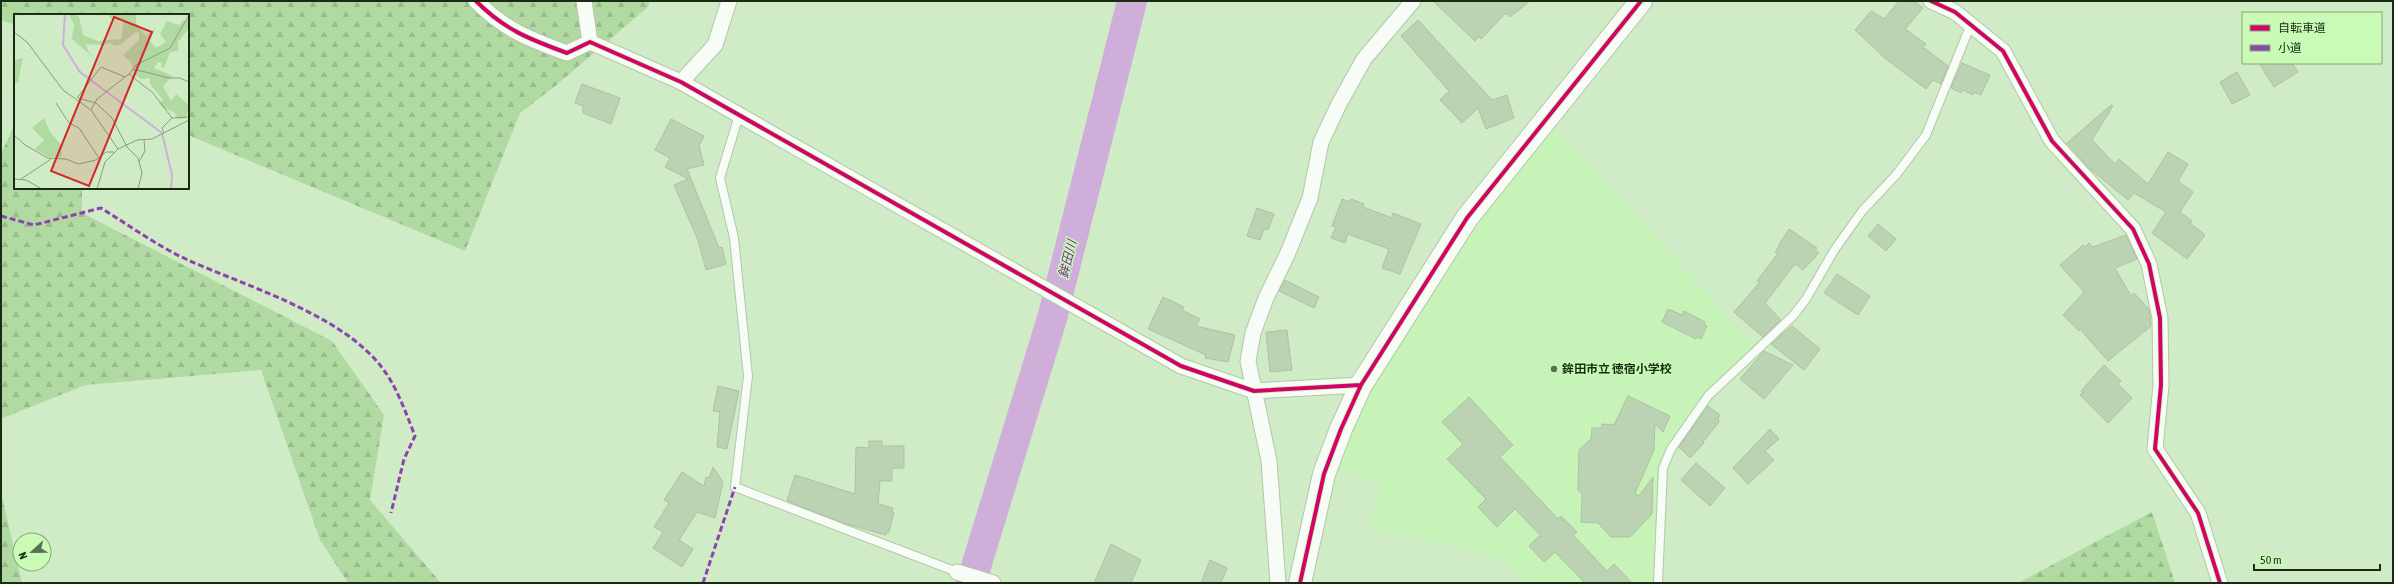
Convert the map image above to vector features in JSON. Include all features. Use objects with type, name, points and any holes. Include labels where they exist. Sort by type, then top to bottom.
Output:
[{"type":"street","points":[[476,1],[494,19],[523,36],[567,52],[590,42],[681,82],[1075,304],[1181,366],[1254,391],[1361,385]]},
{"type":"street","points":[[584,1],[590,42]]},
{"type":"street","points":[[681,82],[715,45],[729,1]]},
{"type":"street","points":[[1278,583],[1269,461],[1248,361],[1253,333],[1310,198],[1321,142],[1364,59],[1413,1]]},
{"type":"street","points":[[1300,583],[1324,474],[1341,429],[1361,385],[1467,218],[1641,1]]},
{"type":"street","points":[[1931,1],[1955,12],[2003,51],[2052,141],[2125,218],[2133,229],[2149,264],[2160,318],[2161,385],[2155,449],[2198,513],[2220,583]]},
{"type":"street","points":[[957,572],[990,582]]},
{"type":"lane","points":[[1658,583],[1663,468],[1671,449],[1708,396],[1793,316],[1806,298],[1835,249],[1858,217],[1896,175],[1926,135],[1971,24]]},
{"type":"lane","points":[[739,115],[720,178],[734,238],[748,376],[735,487],[957,572]]},
{"type":"shaded area","name":"鉾田市立 徳宿小学校","points":[[1554,127],[1756,346],[1704,393],[1665,451],[1658,470],[1655,518],[1654,583],[1531,583],[1491,554],[1368,529],[1382,484],[1334,469],[1363,393],[1473,222]]},
{"type":"green space","points":[[1,1],[650,1],[648,7],[554,87],[520,113],[465,251],[189,135],[189,14],[14,14],[14,25],[1,20]]},
{"type":"green space","points":[[14,125],[14,189],[82,189],[82,213],[332,341],[384,415],[370,500],[441,583],[348,583],[320,540],[261,370],[85,385],[1,419],[1,154]]},
{"type":"green space","points":[[1,492],[12,540],[12,572],[19,572],[22,583],[1,583]]},
{"type":"green space","points":[[2152,512],[2175,583],[2018,583]]},
{"type":"building","points":[[1433,1],[1530,1],[1510,17],[1506,13],[1481,39],[1479,36],[1475,41]]},
{"type":"building","points":[[1899,1],[1914,1],[1923,8],[1905,29],[1926,44],[1923,47],[1948,66],[1941,84],[1933,80],[1926,89],[1886,59],[1855,30],[1871,11],[1884,19]]},
{"type":"building","points":[[1418,20],[1492,100],[1507,95],[1514,118],[1486,129],[1478,108],[1462,123],[1440,100],[1449,91],[1401,36]]},
{"type":"building","points":[[1962,63],[1990,75],[1981,95],[1974,92],[1973,95],[1963,90],[1961,93],[1951,88]]},
{"type":"building","points":[[2260,64],[2293,64],[2298,72],[2274,87]]},
{"type":"building","points":[[2237,72],[2250,95],[2232,104],[2220,82]]},
{"type":"building","points":[[582,84],[620,98],[611,124],[583,113],[583,106],[575,103]]},
{"type":"building","points":[[2111,105],[2113,106],[2092,140],[2115,164],[2119,159],[2148,184],[2168,152],[2188,164],[2178,181],[2193,192],[2180,212],[2192,221],[2190,223],[2205,235],[2187,259],[2152,233],[2166,212],[2134,193],[2128,200],[2089,168],[2067,143]]},
{"type":"building","points":[[671,119],[704,136],[699,146],[704,165],[687,169],[719,248],[722,247],[726,264],[706,270],[698,240],[674,185],[688,179],[665,167],[670,158],[655,150]]},
{"type":"building","points":[[1342,199],[1350,202],[1351,199],[1364,204],[1363,207],[1392,218],[1393,213],[1421,224],[1400,274],[1382,268],[1389,249],[1348,234],[1345,243],[1331,238],[1336,227],[1332,226]]},
{"type":"building","points":[[1257,208],[1274,214],[1268,230],[1264,229],[1260,240],[1247,236]]},
{"type":"building","points":[[1878,224],[1896,239],[1886,251],[1868,236]]},
{"type":"building","points":[[1789,229],[1817,248],[1815,250],[1819,253],[1803,270],[1795,264],[1765,303],[1781,320],[1763,337],[1734,312],[1760,282],[1757,281],[1778,253],[1775,252]]},
{"type":"building","points":[[2126,235],[2137,259],[2115,268],[2131,296],[2134,293],[2149,309],[2151,326],[2108,361],[2080,329],[2079,331],[2063,315],[2084,292],[2060,265],[2083,245],[2085,247],[2089,243],[2093,247]]},
{"type":"building","points":[[1837,274],[1870,296],[1858,315],[1824,293]]},
{"type":"building","points":[[1285,280],[1319,297],[1314,308],[1279,291]]},
{"type":"building","points":[[1163,297],[1184,307],[1182,310],[1200,319],[1196,326],[1235,335],[1228,362],[1205,358],[1206,355],[1148,329]]},
{"type":"building","points":[[1668,309],[1682,315],[1684,311],[1705,322],[1704,324],[1707,326],[1701,339],[1698,337],[1696,339],[1662,322]]},
{"type":"building","points":[[1792,326],[1820,349],[1804,370],[1771,344]]},
{"type":"building","points":[[1287,330],[1292,370],[1270,372],[1266,332]]},
{"type":"building","points":[[1764,351],[1793,365],[1764,399],[1740,379]]},
{"type":"building","points":[[2104,365],[2121,381],[2118,384],[2132,398],[2108,423],[2080,395],[2083,393],[2081,391]]},
{"type":"building","points":[[718,386],[739,391],[727,449],[717,447],[720,412],[713,411]]},
{"type":"building","points":[[1628,396],[1670,416],[1663,432],[1655,424],[1654,450],[1635,493],[1639,496],[1653,477],[1652,514],[1630,537],[1611,537],[1598,523],[1581,522],[1582,494],[1578,490],[1579,450],[1591,439],[1592,428],[1601,428],[1602,424],[1614,425]]},
{"type":"building","points":[[1469,397],[1513,445],[1500,457],[1558,519],[1561,516],[1577,532],[1573,535],[1607,571],[1614,564],[1632,583],[1585,583],[1555,552],[1544,562],[1529,546],[1540,535],[1515,509],[1497,527],[1478,507],[1486,499],[1447,459],[1463,444],[1442,422]]},
{"type":"building","points":[[1708,406],[1720,415],[1718,419],[1719,422],[1703,442],[1704,443],[1690,458],[1679,447]]},
{"type":"building","points":[[1770,429],[1779,439],[1765,451],[1774,460],[1748,484],[1733,468]]},
{"type":"building","points":[[869,441],[882,441],[882,446],[904,446],[904,468],[892,468],[892,481],[880,481],[878,504],[893,508],[892,513],[894,513],[889,532],[887,532],[886,535],[846,524],[787,501],[795,475],[855,494],[856,447],[869,448]]},
{"type":"building","points":[[1696,463],[1725,488],[1710,506],[1681,480]]},
{"type":"building","points":[[713,467],[723,482],[715,518],[697,512],[679,540],[693,549],[682,567],[653,548],[663,532],[654,527],[669,503],[664,500],[682,472],[704,486],[706,477],[709,478]]},
{"type":"building","points":[[1111,544],[1141,560],[1131,583],[1094,583]]},
{"type":"building","points":[[1210,560],[1227,568],[1221,583],[1201,583]]},
{"type":"waterway","name":"鉾田川","points":[[971,583],[1053,315],[1132,1]]},
{"type":"marked path","points":[[1,216],[34,225],[101,208],[156,243],[178,255],[286,301],[333,326],[354,340],[372,356],[386,374],[398,394],[415,436],[404,459],[391,513]]},
{"type":"marked path","points":[[703,583],[735,487]]},
{"type":"cycle path","points":[[476,1],[508,27],[541,43],[567,53],[590,42],[681,82],[1181,366],[1254,391],[1361,385]]},
{"type":"cycle path","points":[[1300,583],[1324,474],[1341,429],[1361,385],[1467,218],[1641,1]]},
{"type":"cycle path","points":[[1931,1],[1955,12],[2003,51],[2052,141],[2133,229],[2149,264],[2160,318],[2161,385],[2155,449],[2198,513],[2220,583]]},
{"type":"place","name":"鉾田市立 徳宿小学校","points":[[1554,369]]}]
